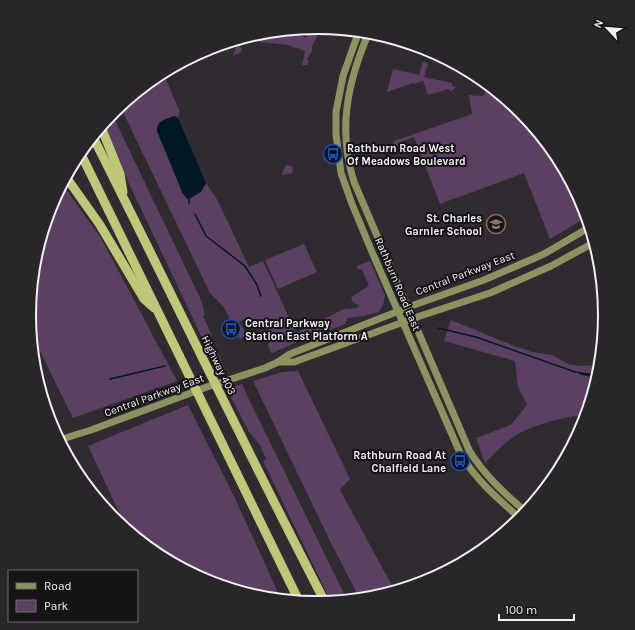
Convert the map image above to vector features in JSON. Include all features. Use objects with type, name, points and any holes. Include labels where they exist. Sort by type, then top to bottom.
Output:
[{"type":"highway","points":[[103,133],[120,174],[124,201]]},
{"type":"highway","name":"Highway 403","points":[[95,144],[322,596]]},
{"type":"highway","points":[[84,160],[296,595]]},
{"type":"highway","points":[[70,182],[104,231],[144,299],[158,312]]},
{"type":"street","name":"Rathburn Road East","points":[[357,37],[338,95],[336,119],[337,152],[341,173],[352,204],[461,455],[483,486],[516,514]]},
{"type":"street","name":"Rathburn Road East","points":[[367,38],[353,75],[348,97],[345,132],[350,170],[361,200],[469,450],[489,479],[522,508]]},
{"type":"street","name":"Central Parkway East","points":[[65,438],[278,362],[290,354],[398,311],[484,280],[544,254],[586,230]]},
{"type":"street","name":"Central Parkway East","points":[[278,362],[294,362],[403,322],[490,293],[551,266],[590,245]]},
{"type":"green space","points":[[318,34],[311,48],[313,49],[307,60],[309,61],[307,65],[302,65],[305,51],[288,45],[260,42],[258,40],[281,36],[293,35],[296,37],[297,35],[299,35],[306,38],[308,35]]},
{"type":"green space","points":[[241,45],[240,48],[242,48],[241,52],[233,56],[236,47]]},
{"type":"green space","points":[[423,62],[428,63],[424,77],[452,83],[452,86],[456,87],[451,92],[449,89],[428,95],[423,81],[387,92],[393,69],[419,75]]},
{"type":"green space","points":[[165,79],[180,112],[178,118],[174,116],[182,192],[186,197],[205,186],[206,183],[217,199],[249,267],[263,261],[296,333],[344,309],[357,308],[359,305],[353,303],[351,297],[369,286],[362,270],[357,269],[357,266],[370,261],[385,295],[383,305],[379,312],[347,318],[346,324],[271,353],[268,345],[270,335],[266,326],[262,322],[258,319],[247,321],[245,319],[239,322],[243,328],[245,336],[240,339],[223,306],[210,293],[123,112],[146,92]]},
{"type":"green space","points":[[487,90],[516,116],[529,130],[561,175],[570,191],[582,220],[550,239],[524,173],[440,204],[414,137],[401,142],[400,146],[393,144],[394,141],[472,114],[469,95],[483,96]]},
{"type":"green space","points":[[115,120],[201,300],[205,315],[203,316],[212,336],[210,337],[225,369],[224,374],[220,376],[118,160],[106,130]]},
{"type":"green space","points":[[286,165],[292,166],[293,170],[292,173],[283,175],[282,173]]},
{"type":"green space","points":[[66,189],[101,238],[177,381],[73,418],[39,348],[36,315],[39,278],[46,242],[51,225]]},
{"type":"green space","points":[[304,244],[317,272],[278,289],[265,260]]},
{"type":"green space","points":[[451,320],[514,346],[532,352],[552,355],[568,364],[580,366],[594,365],[589,388],[580,416],[569,417],[530,428],[507,442],[485,463],[476,438],[511,425],[527,405],[518,387],[515,361],[444,341]]},
{"type":"green space","points":[[298,371],[350,479],[340,490],[392,585],[357,593],[332,545],[253,381],[282,372]]},
{"type":"green space","points":[[242,384],[344,595],[328,595],[263,461],[266,459],[260,445],[249,432],[227,389]]},
{"type":"green space","points":[[188,405],[234,496],[279,594],[263,591],[210,575],[161,549],[146,538],[121,516],[88,446]]},
{"type":"water","points":[[174,116],[178,118],[206,183],[201,192],[189,199],[187,199],[182,192],[157,131],[157,127],[160,122]]},
{"type":"water","points":[[574,371],[592,373],[592,376],[580,374]]},
{"type":"waterway","points":[[189,198],[189,203]]},
{"type":"waterway","points":[[195,214],[206,236],[245,266],[257,285],[261,296]]},
{"type":"waterway","points":[[438,328],[476,337],[575,372]]},
{"type":"waterway","points":[[110,379],[165,366]]},
{"type":"place","name":"Rathburn Road West Of Meadows Boulevard","points":[[333,154]]},
{"type":"place","name":"St. Charles Garnier School","points":[[496,224]]},
{"type":"place","name":"Central Parkway Station East Platform A","points":[[231,329]]},
{"type":"place","name":"Rathburn Road At Chalfield Lane","points":[[460,461]]}]
